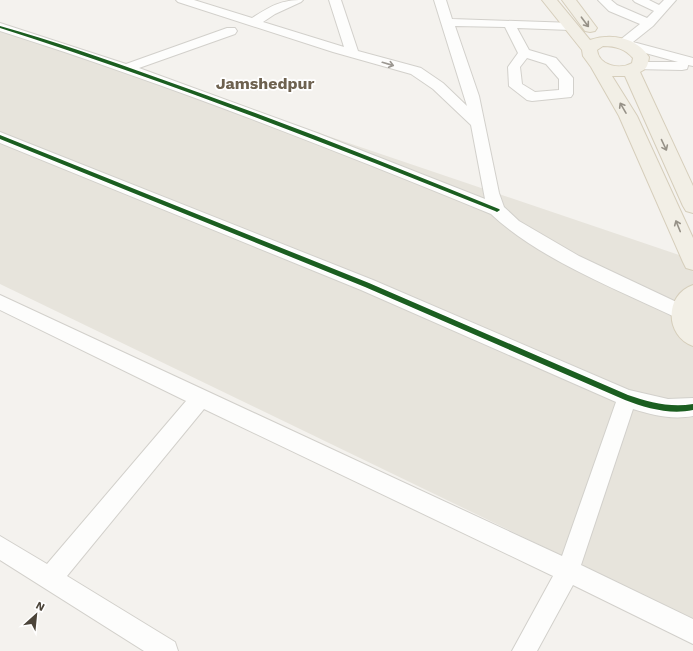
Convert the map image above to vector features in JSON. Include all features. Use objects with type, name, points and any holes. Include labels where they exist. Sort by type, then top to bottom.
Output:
[{"type":"main road","points":[[549,0],[589,49],[589,55],[598,65],[613,71],[636,68]]},
{"type":"main road","points":[[569,0],[588,27],[605,40],[628,44],[642,56],[636,68],[654,124],[693,206]]},
{"type":"main road","points":[[589,49],[592,45],[605,40]]},
{"type":"main road","points":[[598,65],[628,116],[693,262]]},
{"type":"main road","points":[[687,303],[684,323],[693,336]]},
{"type":"street","points":[[182,0],[352,54],[416,71],[438,86],[477,123]]},
{"type":"street","points":[[265,0],[271,11]]},
{"type":"street","points":[[254,22],[271,11],[297,0]]},
{"type":"street","points":[[335,0],[352,54]]},
{"type":"street","points":[[440,0],[472,96],[491,193],[497,210]]},
{"type":"street","points":[[604,0],[613,8],[649,23]]},
{"type":"street","points":[[639,0],[662,10]]},
{"type":"street","points":[[670,0],[628,44],[693,62]]},
{"type":"street","points":[[448,22],[570,26]]},
{"type":"street","points":[[509,24],[524,53]]},
{"type":"street","points":[[0,27],[126,68],[365,156],[497,210],[513,225],[573,261],[687,303]]},
{"type":"street","points":[[126,68],[231,31]]},
{"type":"street","points":[[337,49],[338,54],[365,67],[424,84],[438,86]]},
{"type":"street","points":[[636,68],[693,66]]},
{"type":"street","points":[[0,137],[367,285],[627,398],[655,406],[682,410],[693,407]]},
{"type":"street","points":[[0,302],[568,571],[693,632]]},
{"type":"street","points":[[50,578],[201,398]]},
{"type":"street","points":[[524,651],[568,571],[627,398]]},
{"type":"street","points":[[0,547],[166,651]]},
{"type":"shaded area","points":[[0,25],[688,258],[693,272],[693,619],[0,284]]},
{"type":"cycle path","points":[[0,27],[188,90],[374,160],[497,210]]},
{"type":"cycle path","points":[[0,137],[367,285],[627,398],[668,408],[685,409],[693,407]]},
{"type":"district","name":"Jamshedpur","points":[[265,83]]}]
